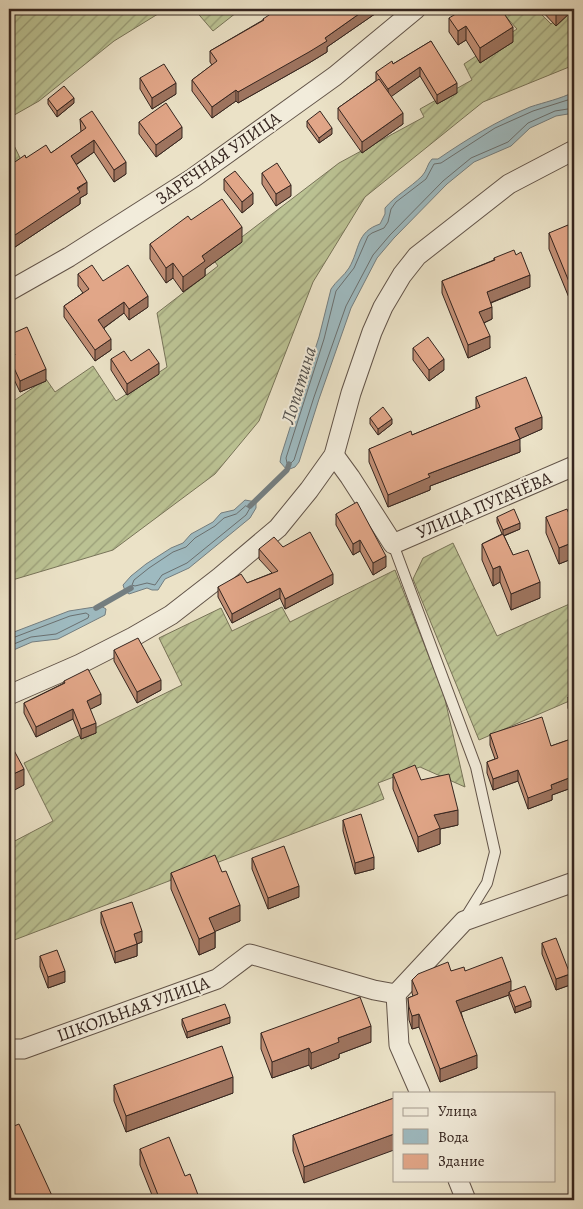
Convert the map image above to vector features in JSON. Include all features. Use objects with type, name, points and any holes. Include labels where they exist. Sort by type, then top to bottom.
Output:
[{"type":"street","name":"ЗАРЕЧНАЯ УЛИЦА","points":[[9,291],[69,256],[193,178],[335,76],[416,9]]},
{"type":"street","points":[[9,695],[80,664],[171,615],[278,528],[334,456],[351,393],[372,332],[383,307],[402,275],[417,256],[509,184],[574,150]]},
{"type":"street","points":[[334,456],[394,544]]},
{"type":"street","name":"УЛИЦА ПУГАЧЁВА","points":[[394,544],[574,466]]},
{"type":"street","points":[[420,1092],[400,1045],[396,994],[464,921],[574,882]]},
{"type":"street","name":"ШКОЛЬНАЯ УЛИЦА","points":[[9,1049],[23,1049],[217,979],[250,954],[374,990],[396,994]]},
{"type":"street","points":[[459,1182],[466,1200]]},
{"type":"lane","points":[[394,544],[476,767],[495,852],[487,883],[464,921]]},
{"type":"green space","points":[[9,9],[166,9],[114,41],[39,101],[9,118]]},
{"type":"green space","points":[[194,9],[241,9],[213,31]]},
{"type":"green space","points":[[536,9],[551,24],[568,9],[574,9],[574,65],[483,102],[365,197],[313,282],[259,421],[215,474],[113,550],[9,581],[9,404],[46,379],[55,392],[93,366],[116,401],[167,367],[157,313],[218,266],[213,259],[339,163],[424,117],[420,109],[472,80],[464,64],[517,29],[500,10]]},
{"type":"green space","points":[[9,135],[21,160],[9,167]]},
{"type":"green space","points":[[453,543],[497,636],[574,602],[574,699],[479,740],[413,579],[423,558]]},
{"type":"green space","points":[[395,570],[444,695],[465,787],[420,767],[378,783],[384,799],[9,942],[9,844],[53,821],[24,763],[182,685],[159,638],[221,608],[232,631],[282,607],[290,622]]},
{"type":"water","points":[[574,92],[574,113],[556,116],[530,128],[511,146],[474,162],[447,184],[377,258],[351,308],[299,462],[295,467],[287,470],[280,462],[281,456],[319,337],[331,289],[349,268],[363,236],[372,227],[380,224],[385,214],[385,208],[422,176],[432,159],[438,159],[460,144],[518,112]]},
{"type":"water","points":[[245,500],[256,502],[256,508],[250,518],[189,568],[165,579],[158,590],[147,588],[129,594],[125,591],[123,585],[146,564],[171,548],[183,543],[191,534],[213,522],[221,513],[234,510]]},
{"type":"water","points":[[101,606],[106,609],[105,615],[58,639],[32,642],[9,652],[9,632],[14,632],[69,611]]},
{"type":"building","points":[[278,9],[366,9],[325,38],[327,41],[238,92],[236,90],[212,107],[192,80],[217,61],[210,51],[264,20]]},
{"type":"building","points":[[464,9],[501,9],[513,27],[480,48],[466,26],[458,31],[449,18]]},
{"type":"building","points":[[431,41],[457,83],[437,95],[420,67],[388,89],[376,72],[392,61],[393,64]]},
{"type":"building","points":[[164,64],[176,83],[152,98],[140,78]]},
{"type":"building","points":[[379,79],[403,113],[362,142],[338,108]]},
{"type":"building","points":[[64,86],[74,98],[57,111],[48,99]]},
{"type":"building","points":[[166,103],[182,127],[156,145],[139,122]]},
{"type":"building","points":[[92,111],[126,162],[114,170],[94,140],[71,156],[87,182],[77,188],[80,192],[9,239],[9,166],[25,155],[26,158],[46,145],[51,153],[86,128],[80,119]]},
{"type":"building","points":[[320,111],[332,128],[319,138],[307,121]]},
{"type":"building","points":[[277,163],[291,185],[276,194],[262,173]]},
{"type":"building","points":[[235,171],[253,193],[242,202],[224,179]]},
{"type":"building","points":[[222,199],[242,227],[202,256],[205,261],[183,277],[173,263],[166,268],[150,244],[188,216],[191,220]]},
{"type":"building","points":[[568,225],[574,239],[574,287],[572,289],[549,233]]},
{"type":"building","points":[[514,250],[516,255],[521,252],[530,275],[487,292],[492,307],[479,312],[490,336],[468,345],[442,281],[495,260],[494,258]]},
{"type":"building","points":[[92,265],[103,281],[128,265],[148,296],[129,309],[124,302],[98,320],[111,339],[95,350],[64,306],[89,289],[78,274]]},
{"type":"building","points":[[27,327],[46,369],[20,381],[9,357],[15,355],[9,335]]},
{"type":"building","points":[[428,337],[444,359],[429,370],[413,348]]},
{"type":"building","points":[[149,349],[159,363],[127,384],[111,359],[124,351],[131,361]]},
{"type":"building","points":[[526,377],[542,417],[515,428],[520,439],[428,474],[430,477],[388,495],[369,449],[411,431],[412,435],[480,407],[476,397]]},
{"type":"building","points":[[383,407],[392,419],[378,429],[370,418]]},
{"type":"building","points":[[357,502],[386,556],[373,563],[360,540],[353,544],[336,514]]},
{"type":"building","points":[[514,509],[520,523],[503,530],[497,517]]},
{"type":"building","points":[[567,509],[574,526],[574,556],[569,544],[559,548],[546,517]]},
{"type":"building","points":[[310,532],[333,574],[285,599],[280,588],[232,614],[218,587],[241,574],[247,583],[278,571],[259,549],[274,537],[283,547]]},
{"type":"building","points":[[503,534],[513,555],[528,550],[540,582],[511,594],[500,566],[493,569],[482,544]]},
{"type":"building","points":[[138,638],[161,680],[137,692],[114,650]]},
{"type":"building","points":[[88,669],[101,694],[87,701],[96,723],[81,729],[73,709],[36,727],[24,703],[65,683],[64,681]]},
{"type":"building","points":[[574,695],[574,714],[568,697]]},
{"type":"building","points":[[542,717],[551,746],[574,738],[574,776],[551,785],[552,789],[528,798],[518,770],[493,779],[487,762],[498,758],[490,734]]},
{"type":"building","points":[[9,731],[13,738],[9,740]]},
{"type":"building","points":[[9,741],[24,769],[9,776]]},
{"type":"building","points":[[415,765],[421,780],[449,774],[458,810],[434,815],[440,828],[418,837],[393,774]]},
{"type":"building","points":[[361,814],[374,857],[355,863],[343,820]]},
{"type":"building","points":[[284,846],[299,886],[268,898],[252,858]]},
{"type":"building","points":[[215,855],[222,872],[226,871],[240,905],[209,918],[215,932],[199,939],[171,873]]},
{"type":"building","points":[[132,902],[142,931],[134,934],[137,944],[115,952],[101,912]]},
{"type":"building","points":[[556,938],[570,974],[556,979],[542,943]]},
{"type":"building","points":[[57,950],[65,971],[48,977],[40,956]]},
{"type":"building","points":[[502,957],[511,981],[456,1001],[477,1055],[440,1069],[419,1014],[412,1016],[409,1007],[408,998],[418,994],[412,980],[418,974],[448,962],[451,971],[464,967],[465,971]]},
{"type":"building","points":[[574,961],[574,977],[569,963]]},
{"type":"building","points":[[525,986],[531,1001],[515,1007],[509,992]]},
{"type":"building","points":[[360,997],[371,1026],[338,1038],[339,1042],[311,1053],[309,1048],[272,1062],[261,1033]]},
{"type":"building","points":[[225,1004],[230,1017],[187,1032],[182,1019]]},
{"type":"building","points":[[222,1046],[233,1077],[126,1116],[114,1085]]},
{"type":"building","points":[[393,1098],[393,1134],[304,1167],[293,1135]]},
{"type":"building","points":[[19,1124],[54,1200],[12,1200],[9,1192],[9,1128]]},
{"type":"building","points":[[169,1137],[185,1176],[190,1174],[200,1200],[160,1200],[140,1149]]},
{"type":"building","points":[[574,1146],[574,1160],[570,1147]]},
{"type":"waterway","name":"Лопатина","points":[[250,506],[287,470],[289,464]]},
{"type":"waterway","name":"Лопатина","points":[[96,608],[131,588]]}]
